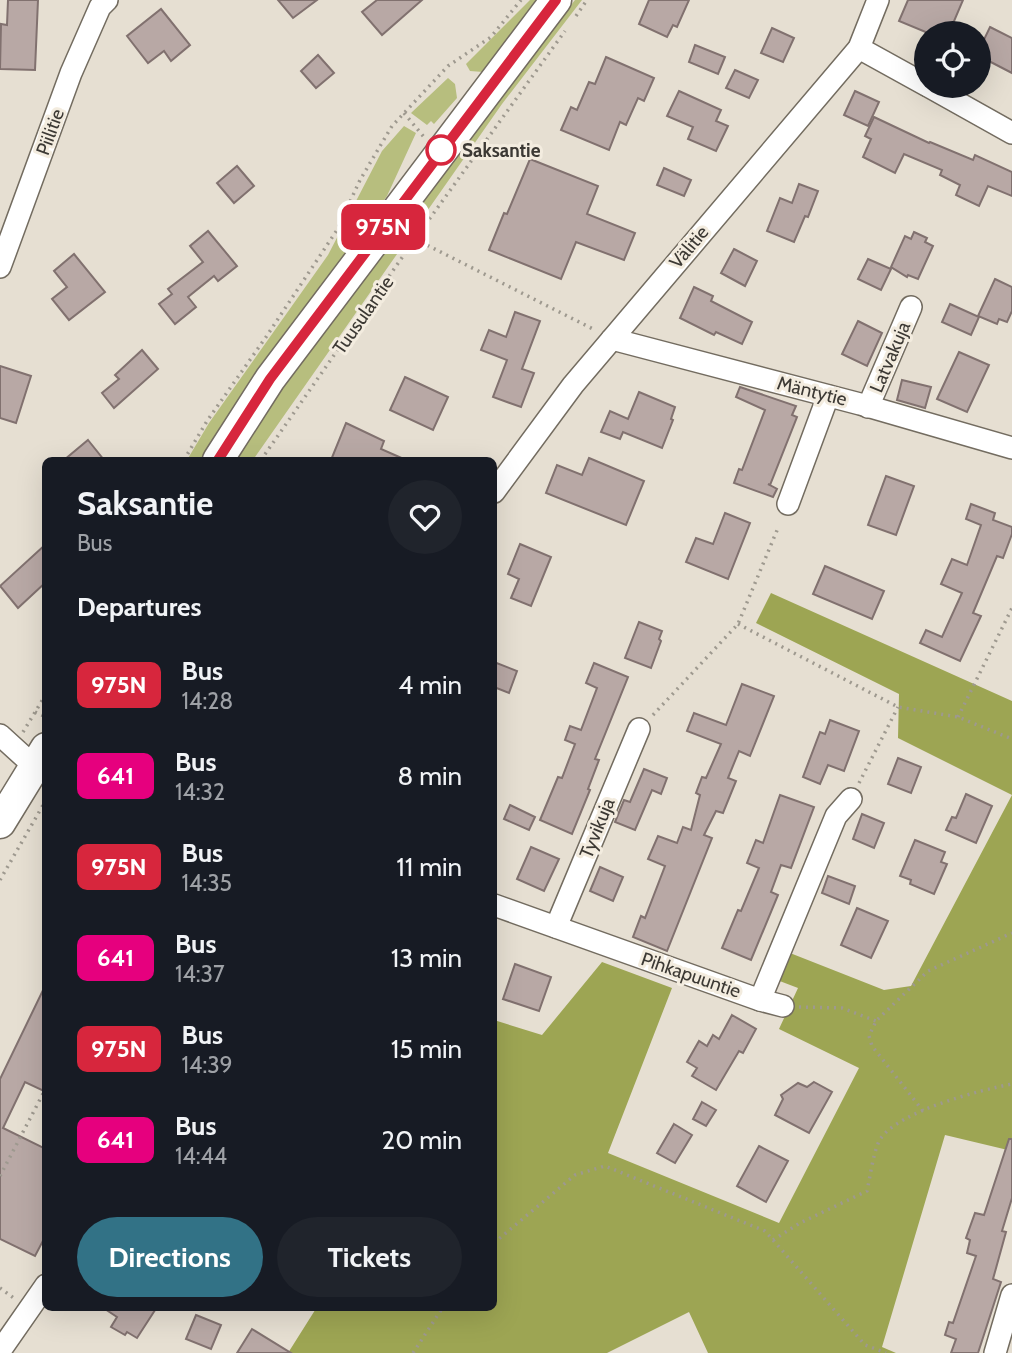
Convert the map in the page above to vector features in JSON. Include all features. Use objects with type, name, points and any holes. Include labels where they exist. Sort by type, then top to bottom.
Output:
[{"type":"main road","name":"Tuusulantie","points":[[220,457],[270,379],[556,0]]},
{"type":"main road","points":[[0,823],[40,757]]},
{"type":"street","name":"Piilitie","points":[[0,267],[71,73],[100,7],[107,0]]},
{"type":"street","name":"Välitie","points":[[497,488],[573,384],[859,48],[878,0]]},
{"type":"street","points":[[859,48],[914,78]]},
{"type":"street","points":[[950,98],[1012,133]]},
{"type":"street","name":"Latvakuja","points":[[868,407],[911,307]]},
{"type":"street","name":"Mäntytie","points":[[612,339],[1012,448]]},
{"type":"street","points":[[788,504],[828,396]]},
{"type":"street","name":"Tyvikuja","points":[[556,927],[639,729]]},
{"type":"street","points":[[0,735],[40,757]]},
{"type":"street","name":"Pihkapuuntie","points":[[497,906],[760,1000],[836,816],[851,799]]},
{"type":"street","points":[[760,1000],[783,1006]]},
{"type":"street","points":[[0,1351],[42,1291]]},
{"type":"street","points":[[995,1353],[1012,1295]]},
{"type":"path","points":[[186,457],[207,421],[337,230],[360,180],[392,126],[448,66],[491,37],[521,0]]},
{"type":"path","name":"Tuusulantie","points":[[263,457],[415,239],[587,0]]},
{"type":"path","points":[[404,113],[424,137]]},
{"type":"path","points":[[415,239],[612,339]]},
{"type":"path","points":[[639,729],[738,624],[778,528]]},
{"type":"path","points":[[958,717],[1012,608]]},
{"type":"path","points":[[738,624],[898,707],[958,717],[1012,739]]},
{"type":"path","points":[[851,799],[898,707]]},
{"type":"path","points":[[35,712],[42,715]]},
{"type":"path","points":[[0,880],[42,807]]},
{"type":"path","points":[[923,1111],[872,1046],[869,1036],[876,1021],[928,971],[1012,933]]},
{"type":"path","points":[[783,1006],[842,1008],[876,1021]]},
{"type":"path","points":[[774,1240],[800,1223],[867,1191],[880,1139],[896,1125],[923,1111],[979,1090],[1012,1084]]},
{"type":"path","points":[[0,1176],[42,1096]]},
{"type":"path","points":[[497,1240],[575,1175],[605,1166],[765,1231],[865,1345],[886,1353]]},
{"type":"path","points":[[412,1353],[440,1311]]},
{"type":"green space","points":[[530,0],[540,0],[489,66],[483,72],[470,71],[466,64]]},
{"type":"green space","points":[[575,0],[582,0],[502,104],[255,457],[232,457],[299,358]]},
{"type":"green space","points":[[448,78],[455,84],[457,98],[434,124],[431,121],[427,125],[411,113]]},
{"type":"green space","points":[[404,126],[416,133],[387,196],[279,343],[202,457],[189,457],[209,423],[328,255],[382,151]]},
{"type":"green space","points":[[771,593],[1012,701],[1012,795],[898,738],[899,694],[756,623]]},
{"type":"green space","points":[[1012,795],[1012,1151],[945,1135],[882,1347],[896,1353],[708,1353],[689,1312],[607,1353],[288,1353],[314,1311],[497,1311],[497,1021],[542,1035],[602,962],[672,988],[608,1153],[779,1223],[859,1068],[779,1029],[798,988],[777,980],[790,953],[884,990],[911,986]]},
{"type":"building","points":[[8,0],[38,0],[35,70],[0,69],[1,24],[7,25]]},
{"type":"building","points":[[278,0],[317,0],[293,18]]},
{"type":"building","points":[[377,0],[422,0],[382,35],[362,12]]},
{"type":"building","points":[[649,0],[689,0],[677,27],[673,25],[667,37],[639,24]]},
{"type":"building","points":[[908,0],[963,0],[954,21],[914,21],[914,27],[899,21]]},
{"type":"building","points":[[161,9],[190,45],[171,61],[164,51],[148,63],[127,36]]},
{"type":"building","points":[[772,28],[794,38],[783,62],[761,53]]},
{"type":"building","points":[[991,28],[1012,38],[1012,73],[991,62]]},
{"type":"building","points":[[695,45],[725,57],[718,74],[689,62]]},
{"type":"building","points":[[318,55],[334,73],[316,88],[301,71]]},
{"type":"building","points":[[606,57],[654,78],[644,101],[638,98],[626,125],[620,122],[609,150],[561,130],[571,107],[577,110],[589,82],[595,84]]},
{"type":"building","points":[[735,70],[758,80],[749,98],[726,88]]},
{"type":"building","points":[[679,91],[721,110],[716,121],[728,126],[716,151],[688,139],[693,127],[667,116]]},
{"type":"building","points":[[855,91],[879,102],[868,126],[844,115]]},
{"type":"building","points":[[874,117],[929,143],[973,160],[975,155],[1012,172],[1012,196],[988,186],[979,206],[956,195],[960,185],[940,175],[942,170],[904,154],[895,173],[863,157],[871,139],[865,136]]},
{"type":"building","points":[[530,159],[598,186],[587,214],[635,233],[624,260],[576,242],[561,279],[489,250]]},
{"type":"building","points":[[237,166],[254,186],[234,203],[217,183]]},
{"type":"building","points":[[664,168],[691,180],[684,196],[657,185]]},
{"type":"building","points":[[799,184],[818,191],[794,242],[767,231],[780,198],[792,203]]},
{"type":"building","points":[[208,231],[237,266],[218,281],[214,276],[188,297],[196,307],[175,324],[159,304],[172,294],[168,289],[203,262],[190,246]]},
{"type":"building","points":[[914,232],[927,238],[925,242],[933,246],[918,279],[908,275],[907,277],[891,267],[905,236],[911,239]]},
{"type":"building","points":[[734,249],[757,261],[745,286],[721,273]]},
{"type":"building","points":[[74,254],[105,292],[69,320],[52,299],[67,287],[54,271]]},
{"type":"building","points":[[868,259],[891,269],[881,290],[858,279]]},
{"type":"building","points":[[995,279],[1012,287],[1012,311],[1007,322],[999,319],[997,324],[978,316]]},
{"type":"building","points":[[694,287],[713,296],[711,301],[752,322],[742,344],[716,332],[714,335],[680,318]]},
{"type":"building","points":[[950,304],[979,317],[971,335],[942,322]]},
{"type":"building","points":[[515,312],[540,321],[522,369],[534,373],[521,407],[493,397],[507,360],[481,350],[489,330],[506,337]]},
{"type":"building","points":[[858,321],[882,333],[867,366],[842,354]]},
{"type":"building","points":[[142,350],[158,369],[114,408],[102,393],[119,379],[115,375]]},
{"type":"building","points":[[959,352],[989,365],[967,412],[937,399]]},
{"type":"building","points":[[0,366],[31,376],[16,423],[0,418]]},
{"type":"building","points":[[405,377],[448,397],[433,430],[390,410]]},
{"type":"building","points":[[902,380],[931,387],[925,408],[897,400]]},
{"type":"building","points":[[740,387],[796,406],[792,415],[797,417],[770,485],[768,484],[777,489],[773,497],[734,483],[739,469],[742,470],[765,410],[736,397]]},
{"type":"building","points":[[639,392],[675,407],[662,448],[623,432],[620,439],[601,432],[610,411],[628,419]]},
{"type":"building","points":[[346,423],[384,441],[381,449],[399,457],[332,457]]},
{"type":"building","points":[[88,440],[102,457],[68,457]]},
{"type":"building","points":[[589,458],[644,481],[626,525],[546,493],[557,465],[582,475]]},
{"type":"building","points":[[886,476],[914,486],[896,535],[868,525]]},
{"type":"building","points":[[971,504],[995,513],[993,520],[1012,527],[1012,534],[1003,558],[997,556],[973,613],[981,616],[960,661],[920,643],[926,630],[942,637],[962,593],[941,584],[952,559],[967,565],[981,525],[966,519]]},
{"type":"building","points":[[725,513],[750,523],[728,579],[686,562],[696,538],[713,544]]},
{"type":"building","points":[[520,544],[551,557],[531,606],[511,598],[519,579],[508,574]]},
{"type":"building","points":[[42,548],[42,586],[18,608],[0,586]]},
{"type":"building","points":[[825,566],[884,591],[872,619],[813,594]]},
{"type":"building","points":[[639,622],[662,631],[651,668],[625,658]]},
{"type":"building","points":[[497,663],[517,671],[509,693],[497,688]]},
{"type":"building","points":[[594,663],[628,677],[595,759],[599,760],[588,789],[590,790],[572,834],[540,820],[558,777],[562,778],[575,744],[565,740],[570,726],[581,730],[597,688],[586,683]]},
{"type":"building","points":[[742,684],[774,696],[750,756],[739,751],[728,778],[736,781],[723,813],[716,811],[704,835],[712,838],[667,951],[633,937],[641,916],[645,918],[665,866],[648,859],[658,836],[677,843],[683,827],[691,830],[700,795],[696,793],[721,744],[687,731],[694,713],[726,725]]},
{"type":"building","points":[[830,720],[859,731],[844,771],[828,765],[820,784],[803,777],[820,732],[825,734]]},
{"type":"building","points":[[898,758],[921,767],[911,793],[888,784]]},
{"type":"building","points":[[644,769],[667,778],[661,794],[652,790],[635,830],[615,822],[624,800],[630,802]]},
{"type":"building","points":[[966,794],[992,806],[976,843],[946,830],[952,817],[956,818]]},
{"type":"building","points":[[780,795],[814,807],[791,868],[781,865],[771,892],[778,895],[751,960],[722,948],[759,868],[747,863],[756,840],[763,843]]},
{"type":"building","points":[[510,805],[535,817],[529,830],[504,819]]},
{"type":"building","points":[[862,814],[884,823],[874,848],[853,839]]},
{"type":"building","points":[[915,840],[945,852],[941,862],[947,864],[934,894],[910,884],[911,880],[900,876]]},
{"type":"building","points":[[531,847],[559,859],[544,891],[517,879]]},
{"type":"building","points":[[600,867],[623,877],[613,901],[590,891]]},
{"type":"building","points":[[828,876],[855,886],[849,904],[822,893]]},
{"type":"building","points":[[857,908],[888,921],[871,958],[841,945]]},
{"type":"building","points":[[515,964],[551,977],[539,1011],[503,999]]},
{"type":"building","points":[[42,992],[42,1090],[25,1082],[3,1128],[42,1147],[42,1243],[35,1256],[0,1239],[0,1079]]},
{"type":"building","points":[[732,1015],[756,1029],[743,1053],[739,1051],[716,1090],[692,1076],[697,1068],[687,1062],[699,1041],[707,1046],[713,1035],[719,1039]]},
{"type":"building","points":[[814,1082],[832,1092],[809,1133],[775,1115],[783,1099],[781,1095],[798,1083],[807,1087]]},
{"type":"building","points":[[702,1102],[716,1110],[706,1126],[693,1119]]},
{"type":"building","points":[[674,1124],[692,1135],[675,1163],[657,1153]]},
{"type":"building","points":[[1009,1139],[1012,1139],[1012,1198],[1002,1231],[1006,1232],[993,1279],[1001,1282],[978,1353],[951,1353],[956,1339],[945,1335],[949,1322],[953,1323],[976,1256],[967,1253],[970,1240],[966,1238],[975,1213],[984,1215]]},
{"type":"building","points":[[759,1146],[788,1161],[766,1202],[737,1186]]},
{"type":"building","points":[[108,1311],[154,1311],[137,1338],[111,1327],[117,1317]]},
{"type":"building","points":[[196,1315],[221,1325],[211,1349],[186,1339]]},
{"type":"building","points":[[252,1329],[291,1353],[237,1353]]},
{"type":"bus line","name":"975N","points":[[220,457],[270,379],[556,0]]},
{"type":"place","name":"Saksantie","points":[[441,150]]}]
